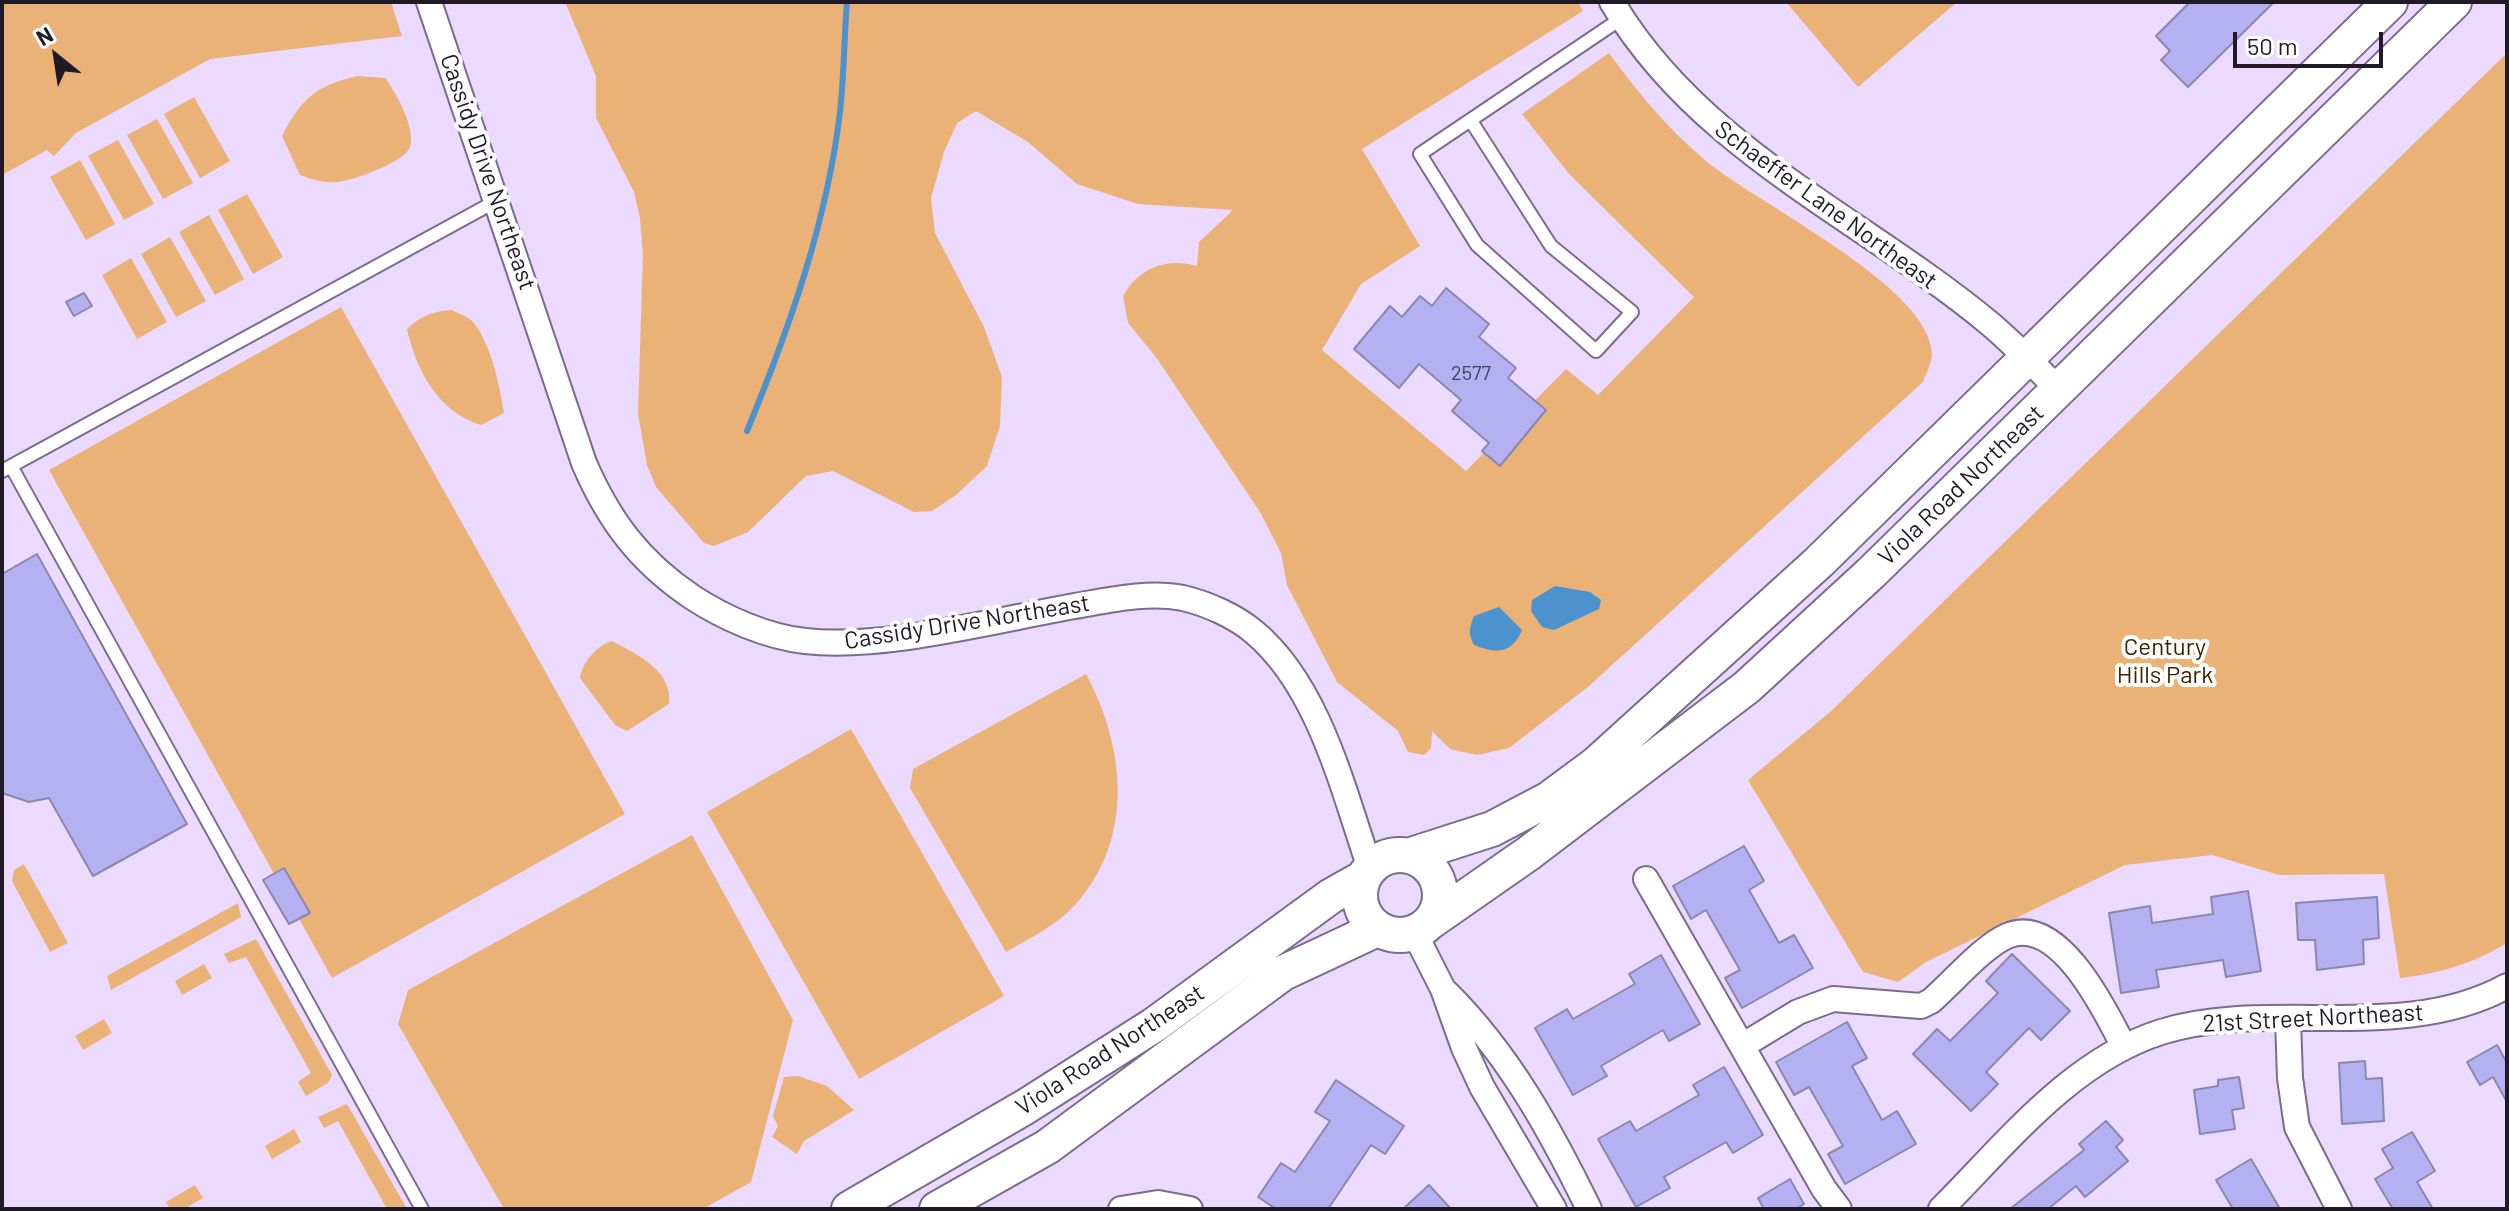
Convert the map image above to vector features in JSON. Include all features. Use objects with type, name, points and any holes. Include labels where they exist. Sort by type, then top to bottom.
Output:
[{"type":"main road","name":"Viola Road Northeast","points":[[1408,856],[1492,829],[1549,799],[1595,765],[1819,562],[2390,2]]},
{"type":"main road","name":"Viola Road Northeast","points":[[1422,927],[1529,853],[1747,687],[2059,390],[2454,2]]},
{"type":"main road","points":[[1389,856],[1408,856],[1422,862],[1437,879],[1439,902],[1422,927],[1399,936],[1377,929],[1362,911],[1359,900],[1367,873],[1389,856]]},
{"type":"main road","name":"Viola Road Northeast","points":[[849,1209],[1025,1107],[1154,1025],[1367,873]]},
{"type":"main road","name":"Viola Road Northeast","points":[[937,1209],[1047,1147],[1283,973],[1377,929]]},
{"type":"street","name":"Cassidy Drive Northeast","points":[[429,2],[595,487],[628,543],[661,574],[709,608],[803,641],[878,640],[1124,597],[1182,598],[1207,606],[1252,630],[1296,678],[1312,708],[1367,873]]},
{"type":"street","name":"Schaeffer Lane Northeast","points":[[1617,10],[1644,52],[1721,131],[1987,321],[2059,390]]},
{"type":"street","points":[[1646,879],[1839,1209]]},
{"type":"street","points":[[1422,927],[1464,1048],[1482,1087],[1554,1209]]},
{"type":"street","points":[[1742,1046],[1798,1012],[1833,999],[1921,1006],[1931,1001],[1994,944],[2006,936],[2028,933],[2044,938],[2081,973],[2124,1047]]},
{"type":"street","name":"21st Street Northeast","points":[[1941,1209],[2056,1094],[2124,1047],[2186,1026],[2402,1016],[2441,1010],[2507,986]]},
{"type":"street","points":[[1443,989],[1489,1038],[1511,1070],[1589,1209]]},
{"type":"street","points":[[2288,1020],[2290,1078],[2297,1127],[2339,1209]]},
{"type":"street","points":[[1121,1209],[1158,1203],[1190,1209]]},
{"type":"lane","points":[[1471,121],[1551,246],[1632,312],[1596,351],[1477,245],[1420,154],[1471,121],[1617,10]]},
{"type":"lane","points":[[422,1209],[6,469],[498,200]]},
{"type":"green space","points":[[2,2],[391,2],[402,36],[210,59],[76,133],[54,156],[47,150],[2,175]]},
{"type":"green space","points":[[565,2],[1578,2],[1583,11],[1362,149],[1420,246],[1361,284],[1322,350],[1466,471],[1566,369],[1598,395],[1694,297],[1570,175],[1522,114],[1609,53],[1654,110],[1706,161],[1837,248],[1903,301],[1924,328],[1932,354],[1931,361],[1923,382],[1589,686],[1509,748],[1477,755],[1450,749],[1432,731],[1431,748],[1424,755],[1408,752],[1398,731],[1337,682],[1287,585],[1281,553],[1260,512],[1156,357],[1128,323],[1123,296],[1137,278],[1164,264],[1197,266],[1199,242],[1233,210],[1138,204],[1077,184],[1028,142],[976,111],[957,123],[944,152],[931,198],[935,233],[984,327],[1002,377],[1000,426],[987,466],[956,495],[932,511],[914,512],[833,471],[806,476],[748,532],[714,546],[704,543],[656,487],[647,465],[638,414],[643,254],[640,218],[634,192],[596,118],[596,76]]},
{"type":"green space","points":[[1786,2],[1957,2],[1858,87]]},
{"type":"green space","name":"Century Hills Park","points":[[2507,53],[2507,943],[2456,966],[2400,978],[2384,874],[2279,875],[2212,855],[2125,865],[1926,962],[1898,982],[1863,972],[1748,780],[1830,712]]},
{"type":"green space","points":[[357,76],[385,78],[408,121],[410,147],[399,159],[344,181],[323,182],[300,175],[282,136],[289,123],[303,103],[320,89]]},
{"type":"green space","points":[[194,97],[230,161],[200,178],[164,114]]},
{"type":"green space","points":[[157,119],[193,183],[163,199],[127,135]]},
{"type":"green space","points":[[118,140],[154,204],[124,220],[88,156]]},
{"type":"green space","points":[[80,160],[115,224],[86,240],[50,177]]},
{"type":"green space","points":[[247,194],[283,257],[253,274],[218,210]]},
{"type":"green space","points":[[209,215],[244,279],[215,295],[179,232]]},
{"type":"green space","points":[[170,237],[206,301],[176,317],[141,254]]},
{"type":"green space","points":[[131,258],[167,322],[137,339],[102,275]]},
{"type":"green space","points":[[341,307],[625,814],[332,978],[49,470]]},
{"type":"green space","points":[[452,310],[474,323],[486,343],[497,378],[504,413],[481,425],[453,410],[431,388],[416,359],[407,329],[428,315]]},
{"type":"green space","points":[[612,641],[652,665],[660,673],[669,692],[669,704],[627,731],[615,725],[580,678],[591,655]]},
{"type":"green space","points":[[1086,674],[1109,731],[1116,761],[1118,791],[1108,850],[1095,878],[1069,912],[1006,952],[910,788],[913,769]]},
{"type":"green space","points":[[851,729],[1004,996],[859,1079],[707,812]]},
{"type":"green space","points":[[692,835],[793,1020],[751,1182],[703,1209],[504,1209],[398,1024],[408,990]]},
{"type":"green space","points":[[24,864],[68,943],[50,952],[12,881],[14,870]]},
{"type":"green space","points":[[238,903],[241,917],[111,990],[107,976]]},
{"type":"green space","points":[[256,939],[332,1075],[328,1083],[306,1096],[298,1082],[311,1073],[246,957],[229,963],[224,954]]},
{"type":"green space","points":[[204,964],[212,978],[182,995],[175,981]]},
{"type":"green space","points":[[104,1019],[112,1033],[83,1050],[75,1036]]},
{"type":"green space","points":[[798,1076],[827,1086],[854,1110],[804,1141],[797,1154],[772,1137],[778,1126],[773,1116],[784,1077]]},
{"type":"green space","points":[[347,1104],[407,1209],[387,1209],[338,1121],[324,1128],[318,1117]]},
{"type":"green space","points":[[294,1129],[301,1142],[272,1159],[265,1146]]},
{"type":"green space","points":[[195,1185],[203,1198],[184,1209],[170,1209],[166,1202]]},
{"type":"water","points":[[1555,586],[1590,592],[1601,600],[1599,609],[1554,630],[1542,627],[1531,611],[1532,600]]},
{"type":"water","points":[[1499,607],[1522,630],[1518,638],[1508,648],[1496,651],[1474,645],[1470,631],[1474,616]]},
{"type":"building","points":[[2190,2],[2274,2],[2188,87],[2161,60],[2170,51],[2156,36]]},
{"type":"building","points":[[1446,288],[1489,324],[1479,337],[1516,368],[1508,378],[1546,410],[1500,466],[1482,451],[1489,443],[1452,411],[1461,400],[1419,364],[1399,388],[1354,349],[1390,306],[1402,317],[1420,296],[1432,306]]},
{"type":"building","points":[[84,293],[92,306],[74,316],[66,302]]},
{"type":"building","points":[[37,554],[187,824],[93,876],[49,798],[29,802],[2,793],[2,574]]},
{"type":"building","points":[[1744,846],[1764,881],[1749,890],[1779,943],[1794,935],[1813,968],[1742,1008],[1725,978],[1740,970],[1706,910],[1691,919],[1673,886]]},
{"type":"building","points":[[284,868],[310,913],[289,924],[263,880]]},
{"type":"building","points":[[2248,891],[2261,971],[2226,977],[2223,960],[2156,970],[2159,987],[2121,993],[2109,913],[2150,906],[2152,923],[2213,914],[2211,897]]},
{"type":"building","points":[[2377,897],[2379,938],[2363,940],[2364,964],[2317,970],[2315,940],[2298,940],[2296,903]]},
{"type":"building","points":[[2012,954],[2070,1011],[2041,1040],[2029,1028],[1986,1072],[1998,1084],[1971,1111],[1913,1054],[1937,1029],[1950,1041],[1998,993],[1986,981]]},
{"type":"building","points":[[1661,955],[1700,1024],[1669,1041],[1663,1030],[1601,1066],[1607,1076],[1573,1095],[1535,1028],[1567,1009],[1573,1019],[1635,984],[1629,974]]},
{"type":"building","points":[[1847,1022],[1867,1058],[1852,1066],[1882,1120],[1897,1111],[1916,1144],[1845,1184],[1828,1154],[1843,1146],[1809,1087],[1794,1095],[1776,1062]]},
{"type":"building","points":[[2497,1045],[2507,1063],[2507,1102],[2493,1077],[2480,1085],[2467,1062]]},
{"type":"building","points":[[2365,1061],[2366,1079],[2382,1078],[2384,1121],[2342,1124],[2339,1063]]},
{"type":"building","points":[[1724,1067],[1763,1135],[1733,1153],[1726,1142],[1664,1177],[1670,1188],[1636,1207],[1598,1139],[1630,1121],[1636,1131],[1699,1095],[1693,1085]]},
{"type":"building","points":[[2239,1077],[2244,1108],[2232,1110],[2235,1129],[2200,1134],[2194,1090],[2218,1086],[2218,1080]]},
{"type":"building","points":[[1336,1080],[1404,1126],[1385,1154],[1371,1145],[1328,1209],[1276,1209],[1258,1197],[1281,1163],[1295,1172],[1330,1121],[1315,1112]]},
{"type":"building","points":[[2106,1121],[2123,1140],[2116,1147],[2128,1161],[2085,1197],[2076,1186],[2048,1209],[2010,1209],[2084,1150],[2079,1144]]},
{"type":"building","points":[[2412,1132],[2435,1171],[2417,1182],[2433,1209],[2393,1209],[2375,1179],[2393,1168],[2382,1149]]},
{"type":"building","points":[[2251,1159],[2280,1209],[2233,1209],[2216,1180]]},
{"type":"building","points":[[1790,1179],[1804,1204],[1796,1209],[1764,1209],[1758,1198]]},
{"type":"building","points":[[1429,1185],[1451,1209],[1403,1209]]},
{"type":"waterway","points":[[747,431],[791,314],[826,194],[840,112],[847,2]]}]
